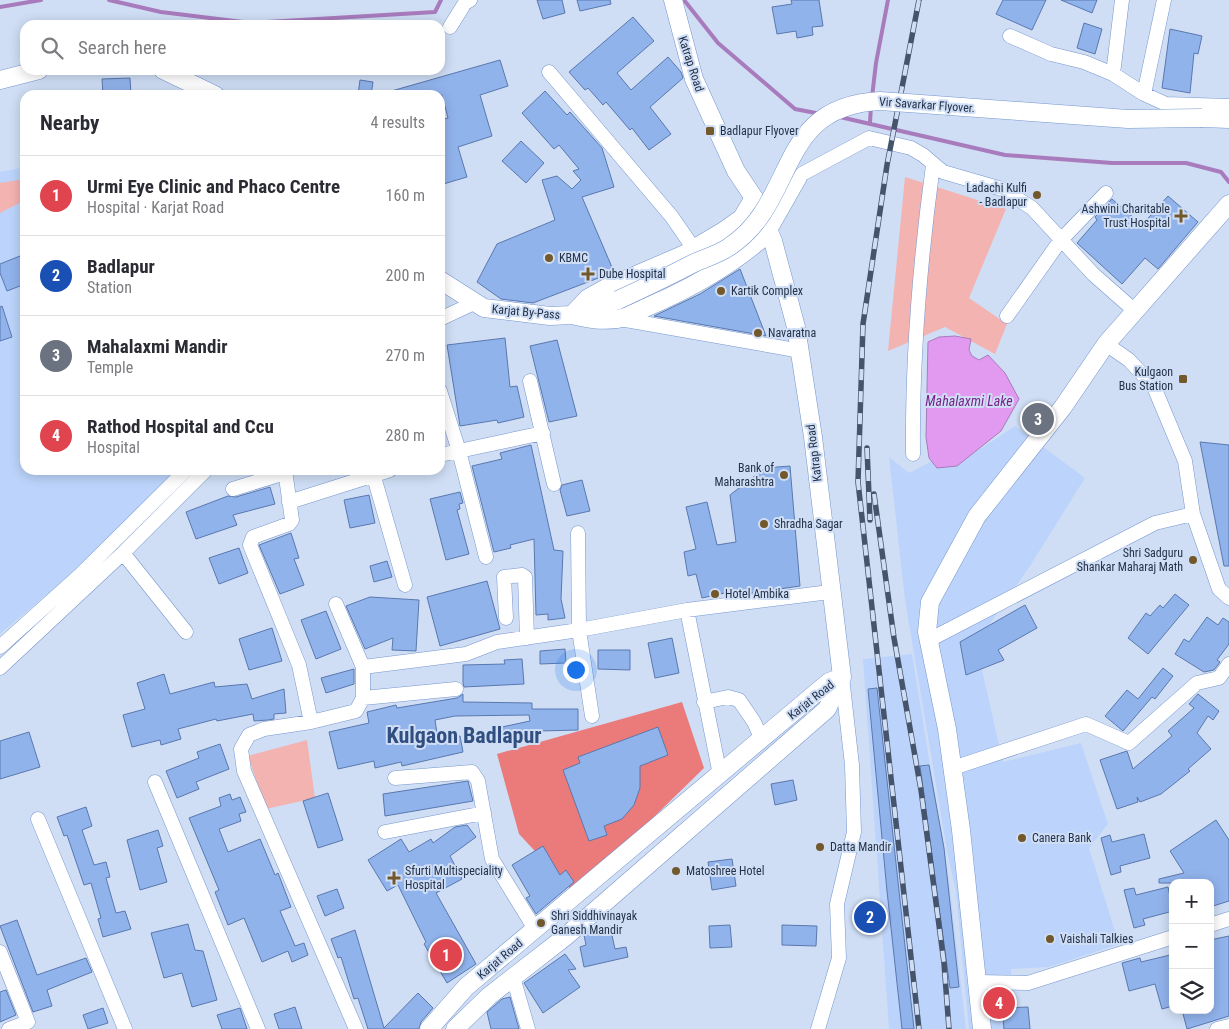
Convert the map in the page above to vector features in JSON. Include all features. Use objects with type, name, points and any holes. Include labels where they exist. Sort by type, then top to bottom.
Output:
[{"type":"main road","name":"Katrap Road","points":[[672,2],[694,79],[736,171],[754,198],[769,232],[796,327],[801,351],[830,592],[843,670],[842,677]]},
{"type":"main road","points":[[0,80],[20,75]]},
{"type":"main road","points":[[173,75],[205,90]]},
{"type":"main road","name":"Vir Savarkar Flyover.","points":[[618,300],[729,247],[753,225],[778,187],[803,136],[819,120],[845,106],[880,101],[1128,119],[1229,119]]},
{"type":"main road","points":[[754,198],[742,218],[694,249],[606,288],[588,298],[572,315],[597,321],[620,319],[669,298],[720,270],[751,249],[769,232]]},
{"type":"main road","points":[[982,1029],[952,768],[927,632],[930,602],[977,516],[1063,407],[1106,344],[1225,207]]},
{"type":"main road","name":"Karjat By-Pass","points":[[445,283],[484,308],[550,316],[572,315],[618,300]]},
{"type":"main road","name":"Karjat Road","points":[[430,1029],[466,987],[829,682],[842,677]]},
{"type":"main road","name":"Karjat Road","points":[[463,1025],[488,996],[565,937],[826,709],[842,677]]},
{"type":"street","points":[[450,27],[465,3],[470,0]]},
{"type":"street","points":[[1112,74],[1122,0]]},
{"type":"street","points":[[1144,94],[1164,0]]},
{"type":"street","points":[[1010,36],[1051,54],[1084,62],[1112,74],[1144,94],[1166,104],[1229,106]]},
{"type":"street","points":[[548,72],[672,217],[694,249]]},
{"type":"street","points":[[769,232],[802,174],[869,138],[911,148],[923,155],[943,172],[1002,189],[1032,208],[1060,241],[1093,274],[1135,311]]},
{"type":"street","points":[[913,454],[913,403],[920,262],[933,165]]},
{"type":"street","points":[[1007,316],[1060,241],[1106,193]]},
{"type":"street","points":[[445,317],[474,303]]},
{"type":"street","points":[[620,319],[801,351]]},
{"type":"street","points":[[1106,344],[1129,360],[1154,388],[1185,461],[1193,514],[1219,589],[1229,598]]},
{"type":"street","points":[[530,382],[554,484]]},
{"type":"street","points":[[445,407],[459,451],[486,557]]},
{"type":"street","points":[[445,454],[543,433]]},
{"type":"street","points":[[0,646],[80,575],[181,475]]},
{"type":"street","points":[[0,668],[123,553],[201,475]]},
{"type":"street","points":[[233,489],[276,475]]},
{"type":"street","points":[[285,475],[291,522],[254,537],[250,545],[299,665],[311,722]]},
{"type":"street","points":[[289,502],[366,475]]},
{"type":"street","points":[[373,475],[406,585]]},
{"type":"street","points":[[929,640],[1155,523],[1193,514]]},
{"type":"street","points":[[578,533],[579,630],[592,716]]},
{"type":"street","points":[[123,553],[186,632]]},
{"type":"street","points":[[506,618],[504,577],[522,575],[525,577],[527,638]]},
{"type":"street","points":[[363,667],[466,654],[497,642],[579,630],[687,610],[830,592]]},
{"type":"street","points":[[336,604],[363,667],[363,698],[356,711],[311,722],[264,729],[249,735],[241,749],[244,771],[356,1029]]},
{"type":"street","points":[[687,610],[720,775]]},
{"type":"street","points":[[952,768],[1086,724],[1129,743],[1197,683],[1219,678],[1229,664]]},
{"type":"street","points":[[818,1029],[838,958],[837,904],[854,832],[852,765],[842,677]]},
{"type":"street","points":[[363,698],[456,689]]},
{"type":"street","points":[[704,702],[728,697],[739,700],[754,722],[762,740]]},
{"type":"street","points":[[396,778],[472,772],[478,782],[492,859],[535,929]]},
{"type":"street","points":[[155,782],[258,1029]]},
{"type":"street","points":[[385,832],[484,813]]},
{"type":"street","points":[[38,819],[125,1029]]},
{"type":"street","points":[[1214,925],[1229,920]]},
{"type":"street","points":[[978,982],[1028,983],[1169,938]]},
{"type":"street","points":[[0,952],[28,1022],[9,1029]]},
{"type":"street","points":[[513,977],[528,1029]]},
{"type":"street","points":[[452,1003],[463,1025]]},
{"type":"street","points":[[1217,1029],[1229,1026]]},
{"type":"shaded area","points":[[20,168],[20,475],[188,475],[0,634],[0,172]]},
{"type":"shaded area","points":[[905,177],[1006,209],[969,298],[1007,324],[995,354],[945,327],[888,351]]},
{"type":"shaded area","points":[[20,180],[20,203],[0,213],[0,183]]},
{"type":"shaded area","points":[[1015,426],[1085,478],[1030,566],[976,644],[1003,762],[1081,743],[1108,824],[1089,848],[1119,944],[1049,967],[1011,969],[1017,1029],[969,1029],[956,892],[947,851],[905,600],[889,457],[909,473],[932,461],[971,455]]},
{"type":"shaded area","points":[[912,654],[949,881],[966,1029],[889,1029],[863,659]]},
{"type":"shaded area","points":[[682,702],[704,768],[575,894],[519,834],[497,754]]},
{"type":"shaded area","points":[[307,740],[315,798],[266,809],[248,756]]},
{"type":"water","name":"Mahalaxmi Lake","points":[[955,336],[971,339],[969,350],[972,356],[979,360],[988,355],[1005,373],[1019,399],[1001,431],[957,466],[937,468],[929,458],[926,437],[928,342],[939,337]]},
{"type":"building","points":[[537,0],[562,0],[565,13],[543,19]]},
{"type":"building","points":[[577,0],[610,0],[611,4],[580,11]]},
{"type":"building","points":[[791,0],[819,0],[823,26],[812,27],[813,35],[797,38],[796,31],[777,34],[772,7],[792,4]]},
{"type":"building","points":[[1003,0],[1046,0],[1032,30],[996,14]]},
{"type":"building","points":[[1061,0],[1097,0],[1092,13]]},
{"type":"building","points":[[633,17],[654,41],[617,73],[631,90],[668,57],[681,72],[683,78],[650,107],[671,134],[649,150],[632,128],[630,130],[606,102],[603,105],[588,88],[585,90],[569,72]]},
{"type":"building","points":[[1084,23],[1102,29],[1095,54],[1077,48]]},
{"type":"building","points":[[1170,29],[1202,36],[1198,54],[1194,53],[1190,93],[1162,88]]},
{"type":"building","points":[[500,60],[508,86],[480,95],[492,136],[458,147],[467,177],[445,184],[445,119],[448,118],[445,106],[445,90],[395,90]]},
{"type":"building","points":[[130,78],[131,90],[103,90],[102,79]]},
{"type":"building","points":[[360,80],[373,82],[372,90],[359,90]]},
{"type":"building","name":"KBMC","points":[[545,91],[567,115],[570,112],[602,148],[614,187],[582,197],[614,272],[533,303],[501,299],[477,282],[497,244],[555,220],[542,180],[557,176],[572,189],[581,180],[573,171],[579,169],[559,145],[554,149],[522,113]]},
{"type":"building","points":[[521,141],[544,163],[526,183],[502,161]]},
{"type":"building","points":[[1168,196],[1198,222],[1158,269],[1145,258],[1122,284],[1077,243],[1097,220],[1095,217],[1112,199],[1142,225]]},
{"type":"building","points":[[20,256],[20,286],[7,291],[0,273],[0,264]]},
{"type":"building","name":"Kartik Complex","points":[[740,269],[766,336],[654,316],[700,294]]},
{"type":"building","points":[[2,306],[12,337],[0,341],[0,307]]},
{"type":"building","points":[[505,338],[510,387],[517,386],[524,417],[498,423],[497,420],[460,426],[447,345]]},
{"type":"building","points":[[557,340],[577,416],[549,422],[530,346]]},
{"type":"building","points":[[1200,442],[1229,445],[1229,566],[1224,566]]},
{"type":"building","points":[[531,445],[554,550],[563,551],[561,599],[565,618],[548,620],[548,614],[536,615],[534,539],[510,545],[511,548],[494,552],[472,466],[502,459],[500,453]]},
{"type":"building","name":"Shradha Sagar","points":[[790,466],[800,586],[738,595],[738,590],[702,598],[696,574],[688,576],[684,552],[696,549],[686,507],[707,502],[717,545],[736,542],[730,495],[765,468]]},
{"type":"building","points":[[582,480],[590,511],[567,516],[560,490],[562,485]]},
{"type":"building","points":[[270,487],[275,504],[233,515],[237,525],[196,539],[186,512],[228,496],[236,497]]},
{"type":"building","points":[[460,492],[463,503],[459,504],[460,509],[457,510],[469,554],[446,560],[430,499]]},
{"type":"building","points":[[369,495],[375,523],[350,528],[344,500]]},
{"type":"building","points":[[291,533],[299,558],[294,559],[304,585],[280,594],[259,545]]},
{"type":"building","points":[[239,548],[248,573],[219,584],[209,558]]},
{"type":"building","points":[[387,561],[392,577],[374,582],[370,566]]},
{"type":"building","points":[[487,581],[500,629],[440,646],[427,597]]},
{"type":"building","points":[[1175,594],[1189,605],[1148,654],[1128,638],[1146,613],[1150,616],[1160,605],[1163,608]]},
{"type":"building","points":[[370,597],[419,600],[416,651],[392,650],[393,638],[365,649],[346,606]]},
{"type":"building","points":[[1025,605],[1037,628],[998,650],[1004,660],[966,675],[960,642]]},
{"type":"building","points":[[326,611],[341,649],[316,659],[301,620]]},
{"type":"building","points":[[1207,617],[1218,625],[1223,618],[1229,622],[1229,644],[1217,660],[1220,662],[1214,670],[1204,672],[1175,654],[1184,639],[1189,642]]},
{"type":"building","points":[[272,628],[282,661],[249,670],[239,639]]},
{"type":"building","points":[[672,638],[679,673],[655,678],[648,643]]},
{"type":"building","points":[[565,649],[566,663],[540,664],[540,651]]},
{"type":"building","points":[[598,650],[630,650],[630,670],[598,669]]},
{"type":"building","points":[[522,659],[524,684],[464,687],[463,665],[505,664],[504,660]]},
{"type":"building","points":[[1163,668],[1173,676],[1155,699],[1152,697],[1123,731],[1105,716],[1127,690],[1138,699]]},
{"type":"building","points":[[354,669],[354,684],[326,693],[321,678]]},
{"type":"building","points":[[164,674],[170,694],[214,682],[215,687],[247,684],[252,699],[284,689],[286,713],[274,714],[274,719],[268,720],[254,721],[253,714],[217,721],[216,719],[178,729],[181,739],[161,745],[160,740],[132,747],[123,715],[145,709],[137,683]]},
{"type":"building","points":[[877,688],[914,1029],[902,1029],[887,891],[868,689]]},
{"type":"building","points":[[463,694],[463,702],[532,703],[532,709],[578,709],[578,730],[502,732],[502,727],[530,721],[529,715],[455,716],[435,720],[438,740],[460,736],[463,752],[402,766],[401,762],[375,768],[374,761],[338,769],[329,732],[369,723],[367,712],[396,705],[397,708],[457,698]]},
{"type":"building","points":[[1198,694],[1219,711],[1213,720],[1208,716],[1197,733],[1211,749],[1188,769],[1190,771],[1161,794],[1140,802],[1137,797],[1138,802],[1117,809],[1100,760],[1127,751],[1133,769],[1172,736],[1168,731],[1194,708],[1189,704]]},
{"type":"building","points":[[658,727],[668,755],[640,766],[640,788],[634,805],[622,819],[604,826],[607,835],[589,841],[563,770],[580,763],[578,757]]},
{"type":"building","points":[[29,732],[40,767],[0,779],[0,741]]},
{"type":"building","points":[[220,744],[229,769],[196,782],[199,789],[177,798],[166,771],[199,758],[197,752]]},
{"type":"building","points":[[929,765],[944,848],[959,987],[950,988],[920,766]]},
{"type":"building","points":[[793,780],[797,800],[775,805],[771,784]]},
{"type":"building","points":[[468,781],[473,801],[385,816],[383,794]]},
{"type":"building","points":[[328,793],[343,840],[318,848],[303,801]]},
{"type":"building","points":[[230,794],[232,800],[240,797],[246,812],[239,814],[241,821],[219,829],[228,852],[260,839],[275,875],[278,873],[291,907],[280,911],[295,946],[304,943],[308,955],[292,962],[288,951],[262,962],[244,918],[228,925],[215,892],[219,890],[189,818],[221,806],[219,798]]},
{"type":"building","points":[[86,807],[92,826],[82,830],[94,865],[106,862],[110,877],[106,878],[116,913],[125,911],[131,929],[103,937],[98,919],[101,918],[91,883],[84,885],[67,835],[64,836],[57,817]]},
{"type":"building","points":[[1216,820],[1229,840],[1229,901],[1214,906],[1214,879],[1169,879],[1169,883],[1159,883],[1159,879],[1184,873],[1170,851]]},
{"type":"building","points":[[467,825],[476,837],[450,856],[462,879],[436,893],[476,964],[447,983],[424,944],[426,942],[398,885],[387,891],[368,860],[401,839],[409,852],[431,839],[433,843],[455,827]]},
{"type":"building","points":[[158,830],[163,846],[157,848],[167,882],[140,890],[127,840]]},
{"type":"building","points":[[1144,834],[1150,858],[1120,866],[1121,872],[1111,875],[1101,838],[1110,835],[1112,842]]},
{"type":"building","points":[[543,846],[560,875],[566,870],[574,882],[536,914],[526,898],[530,896],[512,865]]},
{"type":"building","points":[[732,859],[736,886],[712,890],[708,862]]},
{"type":"building","points":[[1168,887],[1169,912],[1143,919],[1145,925],[1134,928],[1124,890],[1134,888],[1136,895]]},
{"type":"building","points":[[337,889],[344,908],[325,916],[317,896]]},
{"type":"building","points":[[17,920],[37,975],[86,958],[92,972],[47,990],[52,1006],[33,1012],[0,926]]},
{"type":"building","points":[[188,924],[195,950],[203,951],[217,1000],[192,1007],[182,973],[164,978],[151,933]]},
{"type":"building","points":[[730,925],[732,947],[710,948],[709,926]]},
{"type":"building","points":[[782,925],[817,926],[816,946],[782,945]]},
{"type":"building","points":[[610,926],[615,949],[626,947],[628,957],[584,967],[580,947],[586,945],[584,935],[588,931]]},
{"type":"building","points":[[355,930],[384,1028],[418,993],[433,1008],[421,1022],[419,1029],[368,1029],[358,998],[354,999],[341,957],[338,958],[331,939]]},
{"type":"building","points":[[1229,936],[1229,1016],[1187,1029],[1183,1014],[1214,1014],[1214,939]]},
{"type":"building","points":[[565,954],[576,969],[568,970],[580,987],[543,1013],[524,983]]},
{"type":"building","points":[[1169,955],[1169,1007],[1162,1009],[1155,984],[1129,991],[1122,963],[1140,958],[1141,962]]},
{"type":"building","points":[[6,990],[16,1015],[0,1022],[0,992]]},
{"type":"building","points":[[510,997],[519,1029],[491,1029],[487,1012],[502,999]]},
{"type":"building","points":[[295,1007],[302,1029],[279,1029],[274,1014]]},
{"type":"building","points":[[1028,1007],[1030,1029],[1004,1029],[1002,1008]]},
{"type":"building","points":[[103,1008],[108,1023],[88,1029],[83,1015]]},
{"type":"building","points":[[240,1008],[247,1029],[222,1029],[217,1015]]},
{"type":"waterway","points":[[0,7],[41,0]]},
{"type":"waterway","points":[[109,0],[161,12],[226,20]]},
{"type":"waterway","points":[[301,20],[435,12],[441,0]]},
{"type":"waterway","points":[[684,0],[718,43],[795,109],[821,114]]},
{"type":"waterway","points":[[872,97],[876,63],[888,0]]},
{"type":"waterway","points":[[870,122],[871,107]]},
{"type":"waterway","points":[[840,117],[1005,155],[1112,163],[1186,163],[1221,172],[1229,182]]},
{"type":"railway","points":[[919,0],[887,165],[863,324],[858,482],[919,1029]]},
{"type":"railway","points":[[867,448],[870,520]]},
{"type":"railway","points":[[874,494],[894,638],[921,790],[944,963],[949,1029]]},
{"type":"place","name":"Badlapur Flyover","points":[[710,131]]},
{"type":"place","name":"Ladachi Kulfi - Badlapur","points":[[1037,195]]},
{"type":"place","name":"Ashwini Charitable Trust Hospital","points":[[1181,216]]},
{"type":"place","name":"KBMC","points":[[549,258]]},
{"type":"place","name":"Dube Hospital","points":[[588,274]]},
{"type":"place","name":"Kartik Complex","points":[[721,291]]},
{"type":"place","name":"Navaratna","points":[[758,333]]},
{"type":"place","name":"Kulgaon Bus Station","points":[[1183,379]]},
{"type":"place","name":"Mahalaxmi Mandir","points":[[1038,419]]},
{"type":"place","name":"Bank of Maharashtra","points":[[784,475]]},
{"type":"place","name":"Shradha Sagar","points":[[764,524]]},
{"type":"place","name":"Shri Sadguru Shankar Maharaj Math","points":[[1193,560]]},
{"type":"place","name":"Hotel Ambika","points":[[715,594]]},
{"type":"place","name":"Canera Bank","points":[[1022,838]]},
{"type":"place","name":"Datta Mandir","points":[[820,847]]},
{"type":"place","name":"Matoshree Hotel","points":[[676,871]]},
{"type":"place","name":"Sfurti Multispeciality Hospital","points":[[394,878]]},
{"type":"place","name":"Badlapur","points":[[870,917]]},
{"type":"place","name":"Shri Siddhivinayak Ganesh Mandir","points":[[541,923]]},
{"type":"place","name":"Vaishali Talkies","points":[[1050,939]]},
{"type":"place","name":"Urmi Eye Clinic and Phaco Centre","points":[[446,955]]},
{"type":"place","name":"Rathod Hospital and Ccu","points":[[999,1003]]},
{"type":"district","name":"Kulgaon Badlapur","points":[[464,735]]}]
